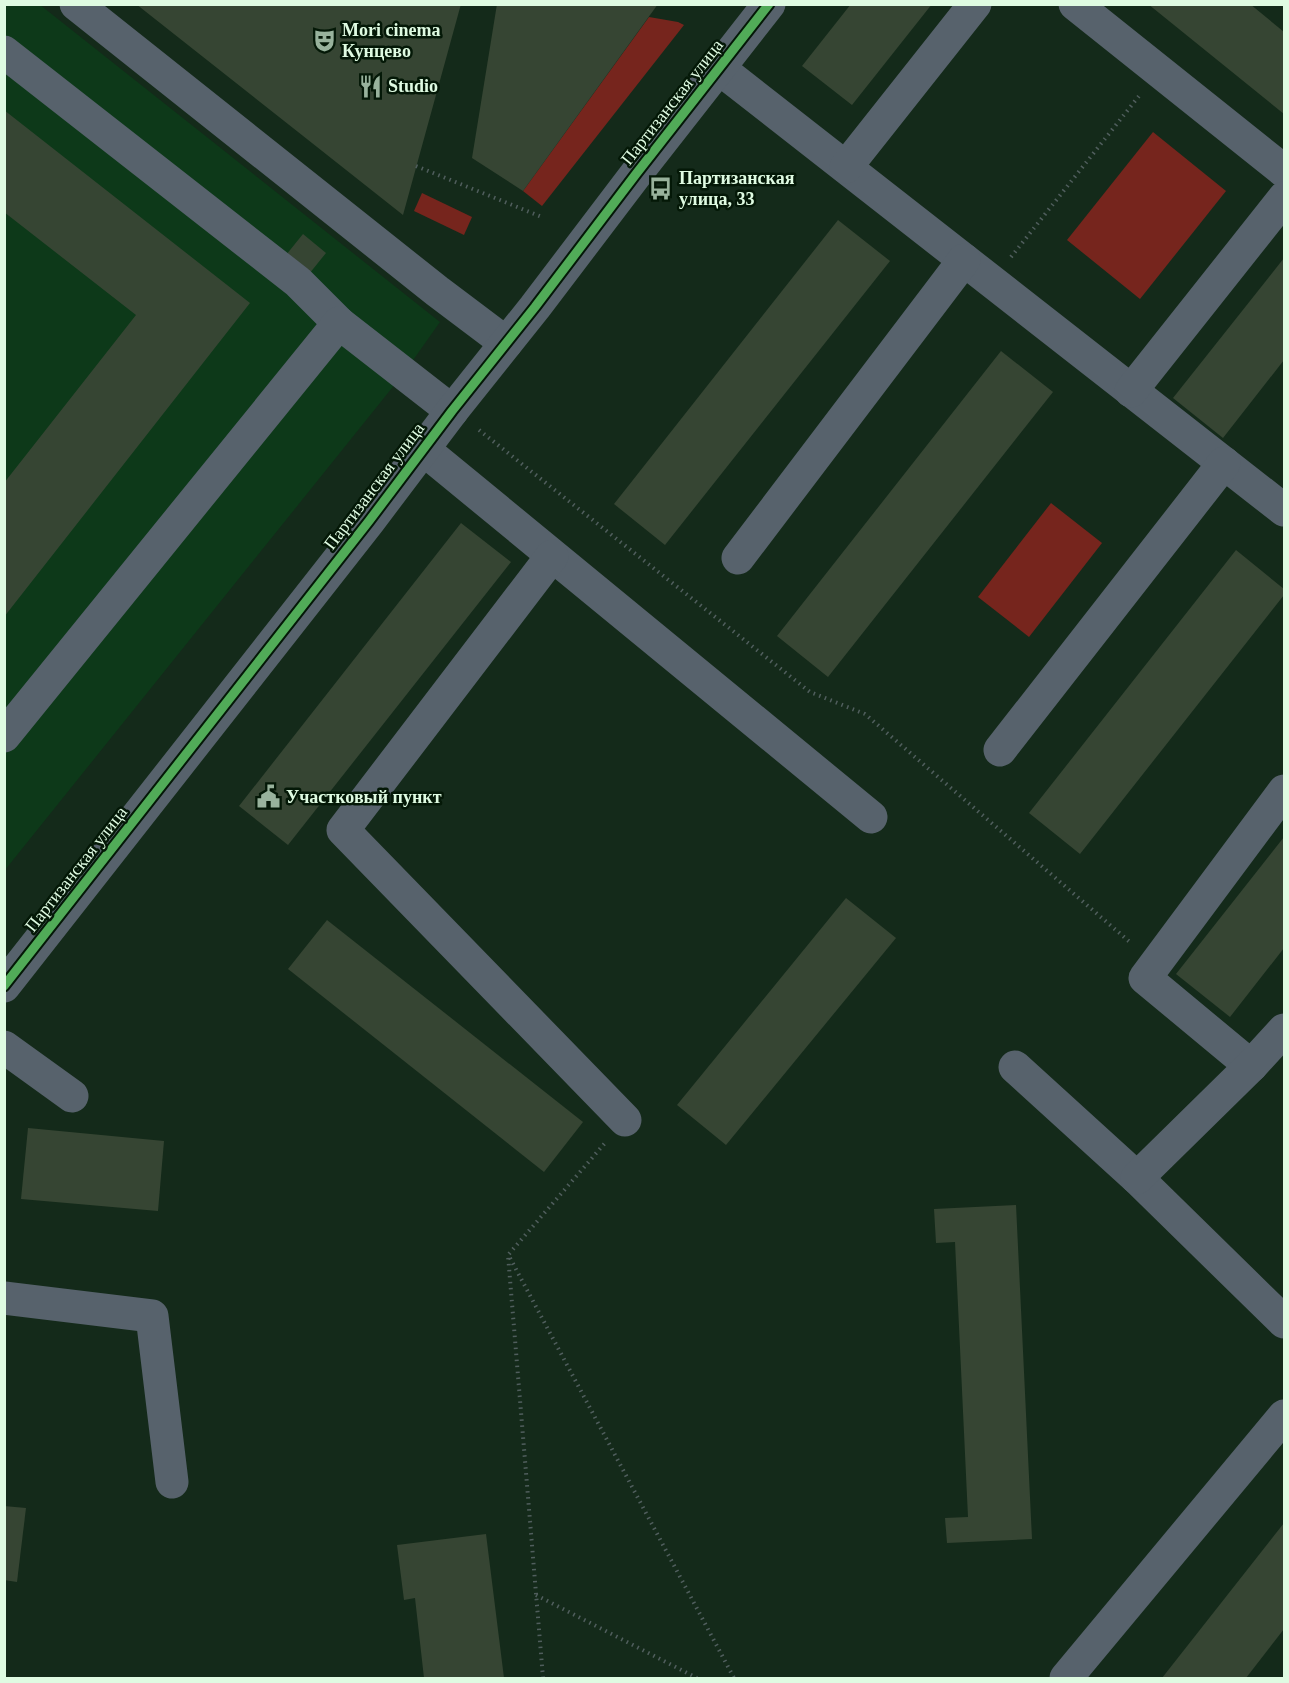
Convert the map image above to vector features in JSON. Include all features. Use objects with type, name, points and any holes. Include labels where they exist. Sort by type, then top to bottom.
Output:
[{"type":"street","points":[[76,4],[428,284],[506,343]]},
{"type":"street","name":"Партизанская улица","points":[[4,986],[362,531],[423,449],[464,419],[506,343],[769,4]]},
{"type":"street","points":[[846,166],[975,4]]},
{"type":"street","points":[[1075,4],[1284,171]]},
{"type":"street","points":[[4,52],[298,282],[339,323],[464,419]]},
{"type":"street","points":[[720,69],[1284,510]]},
{"type":"street","points":[[1131,391],[1284,198]]},
{"type":"street","points":[[738,558],[964,260]]},
{"type":"street","points":[[4,736],[339,323]]},
{"type":"street","points":[[423,449],[871,817]]},
{"type":"street","points":[[1000,750],[1224,463]]},
{"type":"street","points":[[552,556],[343,830],[625,1120]]},
{"type":"street","points":[[1251,1066],[1145,978],[1284,791]]},
{"type":"street","points":[[1137,1178],[1251,1066],[1284,1030]]},
{"type":"street","points":[[4,1047],[72,1096]]},
{"type":"street","points":[[1015,1067],[1137,1178],[1284,1322]]},
{"type":"street","points":[[4,1298],[152,1316],[172,1482]]},
{"type":"street","points":[[1066,1678],[1284,1416]]},
{"type":"path","points":[[992,281],[1159,71]]},
{"type":"path","points":[[416,166],[542,217]]},
{"type":"path","points":[[464,419],[810,692],[865,714],[1154,963]]},
{"type":"path","points":[[543,1678],[508,1256],[625,1120]]},
{"type":"path","points":[[508,1256],[734,1678]]},
{"type":"path","points":[[535,1594],[698,1678]]},
{"type":"shaded area","points":[[39,4],[440,322],[404,373],[5,870],[4,5]]},
{"type":"shaded area","points":[[649,17],[684,25],[542,206],[523,191]]},
{"type":"shaded area","points":[[1153,132],[1226,191],[1140,299],[1067,240]]},
{"type":"shaded area","points":[[422,193],[472,217],[464,235],[414,211]]},
{"type":"shaded area","points":[[1051,503],[1102,543],[1029,637],[978,597]]},
{"type":"building","points":[[136,4],[461,4],[403,215],[293,128]]},
{"type":"building","points":[[497,4],[658,4],[523,191],[472,158]]},
{"type":"building","points":[[851,4],[932,4],[852,105],[802,66]]},
{"type":"building","points":[[1148,4],[1250,4],[1284,32],[1284,114]]},
{"type":"building","points":[[4,110],[250,303],[4,617],[4,483],[136,315],[4,212]]},
{"type":"building","points":[[838,220],[890,261],[665,545],[614,504]]},
{"type":"building","points":[[303,234],[326,253],[309,274],[286,255]]},
{"type":"building","points":[[1284,258],[1284,360],[1223,438],[1173,398]]},
{"type":"building","points":[[1001,351],[1053,392],[828,677],[777,636]]},
{"type":"building","points":[[461,523],[511,562],[288,845],[239,806]]},
{"type":"building","points":[[1236,550],[1284,589],[1284,595],[1080,854],[1029,813]]},
{"type":"building","points":[[1284,837],[1284,948],[1230,1017],[1176,974]]},
{"type":"building","points":[[846,898],[896,938],[726,1145],[677,1105]]},
{"type":"building","points":[[327,920],[583,1122],[544,1172],[288,969]]},
{"type":"building","points":[[28,1128],[164,1141],[158,1211],[21,1199]]},
{"type":"building","points":[[1016,1205],[1032,1539],[947,1543],[945,1518],[968,1517],[955,1242],[936,1243],[934,1209]]},
{"type":"building","points":[[4,1506],[26,1508],[17,1582],[4,1580]]},
{"type":"building","points":[[1284,1523],[1284,1629],[1246,1678],[1162,1678]]},
{"type":"building","points":[[486,1534],[504,1678],[424,1678],[415,1598],[404,1600],[397,1545]]},
{"type":"cycle path","points":[[4,986],[369,521],[769,4]]},
{"type":"place","name":"Mori cinema Кунцево","points":[[324,40]]},
{"type":"place","name":"Studio","points":[[370,86]]},
{"type":"place","name":"Партизанская улица, 33","points":[[661,188]]},
{"type":"place","name":"Участковый пункт","points":[[268,797]]}]
